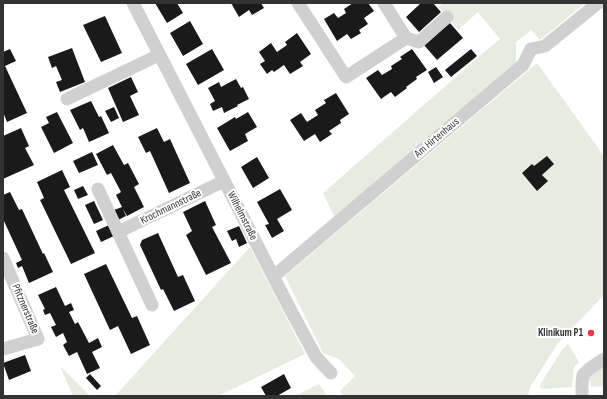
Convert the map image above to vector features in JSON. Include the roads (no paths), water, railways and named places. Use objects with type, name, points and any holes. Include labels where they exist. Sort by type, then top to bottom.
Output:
[{"type":"street","name":"Wilhelmstraße","points":[[133,3],[290,309],[316,357],[331,373]]},
{"type":"street","points":[[298,3],[346,77],[406,38]]},
{"type":"street","points":[[384,3],[406,38],[419,42],[447,17]]},
{"type":"street","points":[[531,49],[545,46],[598,3]]},
{"type":"street","points":[[531,49],[547,54]]},
{"type":"street","name":"Am Hirtenhaus","points":[[274,276],[523,65],[531,49]]},
{"type":"street","points":[[67,99],[159,55]]},
{"type":"street","name":"Krochmannstraße","points":[[118,232],[224,181]]},
{"type":"street","points":[[98,189],[152,305]]},
{"type":"street","name":"Pfitznerstraße","points":[[3,258],[38,339],[3,349]]},
{"type":"street","points":[[582,396],[583,375],[604,359]]},
{"type":"place","name":"Klinikum P1","points":[[591,333]]}]
